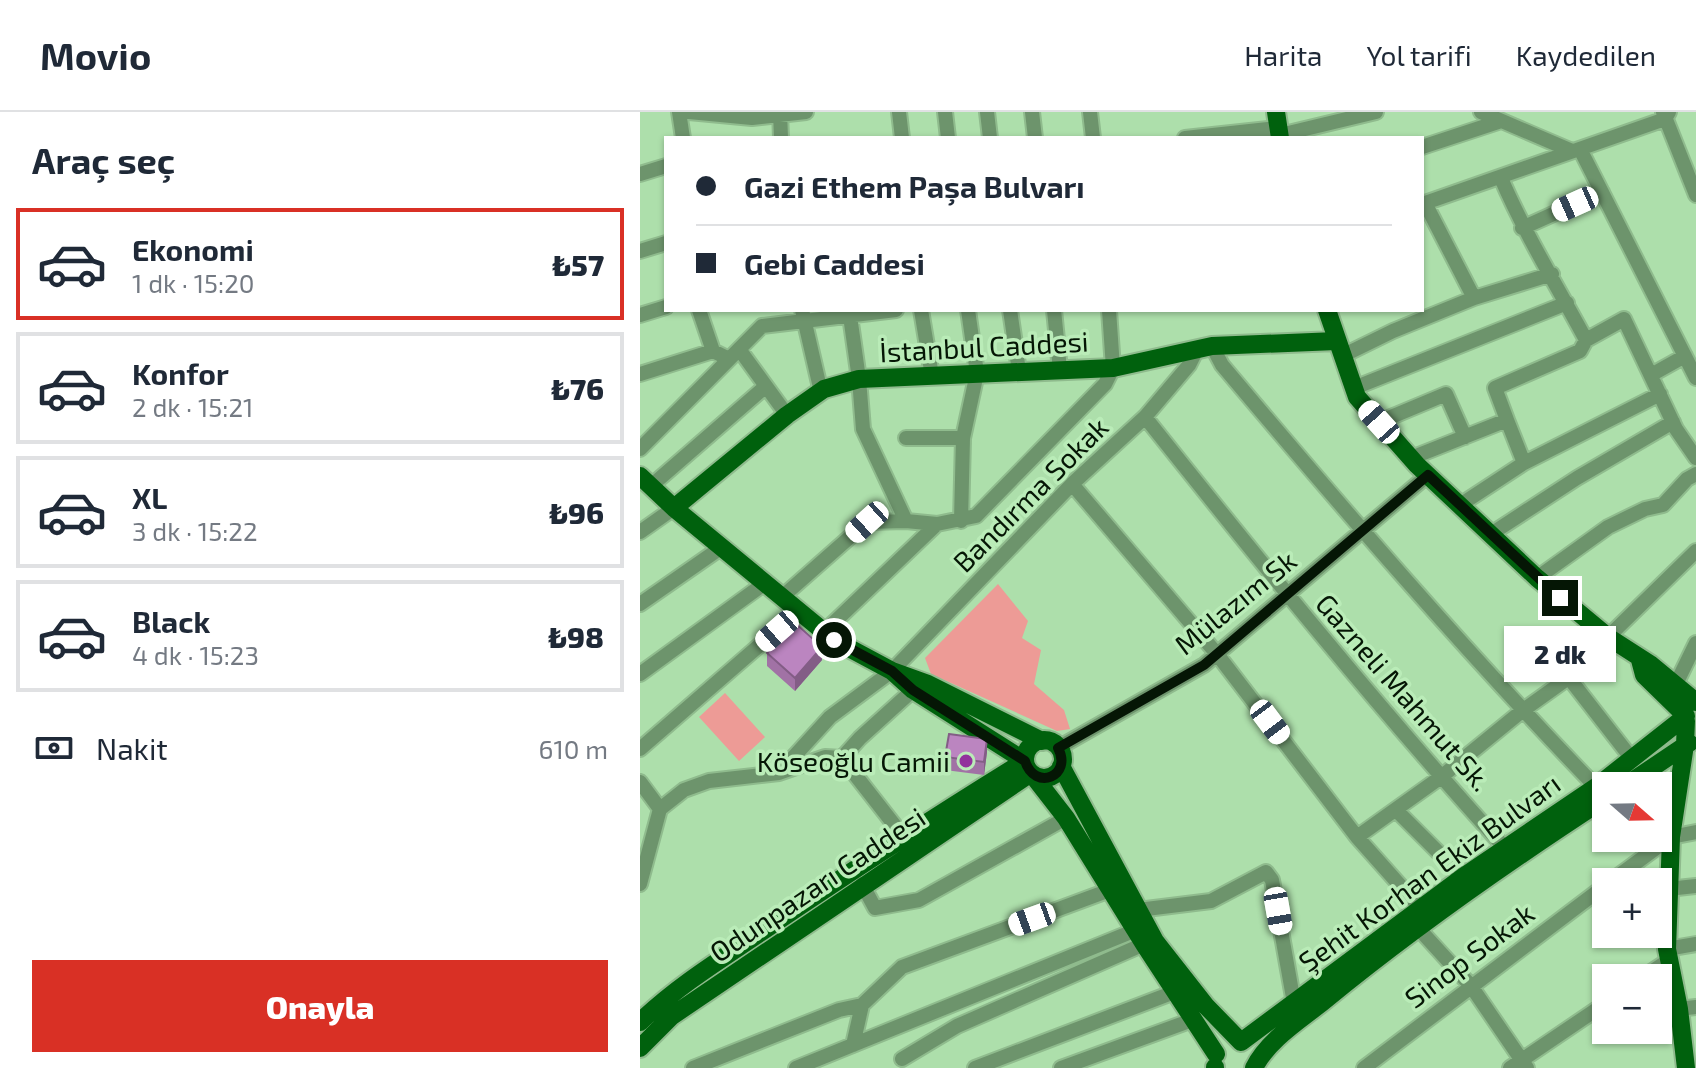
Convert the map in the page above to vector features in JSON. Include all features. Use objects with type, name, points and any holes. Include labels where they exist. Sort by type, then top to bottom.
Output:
[{"type":"main road","points":[[1328,312],[1357,397],[1411,458],[1537,578],[1612,640],[1650,664],[1675,686],[1691,722],[1672,831]]},
{"type":"main road","name":"İstanbul Caddesi","points":[[674,508],[787,415],[821,392],[859,379],[1113,368],[1204,348],[1339,348]]},
{"type":"main road","points":[[645,481],[824,632],[892,671],[928,684],[1054,751],[1155,941],[1206,1006],[1254,1055],[1254,1068]]},
{"type":"main road","points":[[1640,660],[1644,675],[1691,722]]},
{"type":"main road","points":[[892,671],[913,690],[1028,767],[1036,777],[1048,778],[1054,751]]},
{"type":"main road","points":[[1639,772],[1691,722]]},
{"type":"main road","name":"Şehit Korhan Ekiz Bulvarı","points":[[1620,772],[1632,759],[1691,722]]},
{"type":"main road","points":[[1054,751],[1031,745],[1028,767],[1066,818],[1195,1019],[1215,1065]]},
{"type":"main road","name":"Odunpazarı Caddesi","points":[[640,1022],[658,1004],[706,970],[903,836],[1028,767]]},
{"type":"main road","name":"Odunpazarı Caddesi","points":[[640,1048],[672,1016],[1028,767]]},
{"type":"main road","name":"Şehit Korhan Ekiz Bulvarı","points":[[1215,1065],[1229,1042],[1241,1042],[1505,848],[1592,798]]},
{"type":"main road","name":"Şehit Korhan Ekiz Bulvarı","points":[[1254,1068],[1265,1048],[1363,969],[1592,800]]},
{"type":"main road","points":[[1668,948],[1687,1008],[1687,1067]]},
{"type":"street","points":[[679,112],[683,136]]},
{"type":"street","points":[[689,112],[752,118],[806,112]]},
{"type":"street","points":[[899,112],[902,136]]},
{"type":"street","points":[[945,112],[948,136]]},
{"type":"street","points":[[987,112],[990,136]]},
{"type":"street","points":[[1032,112],[1035,136]]},
{"type":"street","points":[[1090,112],[1093,136]]},
{"type":"street","points":[[1204,136],[1376,112]]},
{"type":"street","points":[[1481,112],[1576,150],[1602,192],[1696,378]]},
{"type":"street","points":[[780,113],[781,136]]},
{"type":"street","points":[[1474,298],[1424,204],[1576,150],[1665,114],[1696,195]]},
{"type":"street","points":[[1424,146],[1501,121]]},
{"type":"street","points":[[641,172],[664,166]]},
{"type":"street","points":[[1501,178],[1522,228],[1552,274],[1586,340]]},
{"type":"street","points":[[1522,228],[1602,192]]},
{"type":"street","points":[[640,251],[664,244]]},
{"type":"street","points":[[1339,348],[1393,331],[1474,298],[1552,274]]},
{"type":"street","points":[[1354,388],[1567,303]]},
{"type":"street","points":[[640,315],[664,308]]},
{"type":"street","points":[[700,312],[713,351]]},
{"type":"street","points":[[640,449],[762,326],[803,316],[850,316],[881,312]]},
{"type":"street","points":[[921,312],[932,376]]},
{"type":"street","points":[[961,521],[963,438],[977,373],[968,312]]},
{"type":"street","points":[[1010,312],[1019,371]]},
{"type":"street","points":[[1054,312],[1060,370]]},
{"type":"street","points":[[782,597],[867,522],[937,524],[976,516],[1105,384],[1113,368],[1109,312]]},
{"type":"street","points":[[803,316],[821,392]]},
{"type":"street","points":[[850,316],[863,429],[906,521]]},
{"type":"street","points":[[1524,463],[1495,388],[1580,351],[1586,340],[1624,319],[1673,422],[1696,458]]},
{"type":"street","points":[[1651,375],[1696,342]]},
{"type":"street","points":[[1204,348],[1222,365],[1362,532],[1522,711],[1592,784]]},
{"type":"street","name":"Bandırma Sokak","points":[[779,773],[830,717],[892,671],[1072,484],[1145,417],[1204,348]]},
{"type":"street","points":[[640,374],[713,351],[734,354],[766,386],[787,415]]},
{"type":"street","points":[[645,481],[766,386]]},
{"type":"street","points":[[1379,422],[1446,394],[1465,437]]},
{"type":"street","points":[[1460,505],[1524,463],[1660,394]]},
{"type":"street","name":"Gazneli Mahmut Sk.","points":[[1145,417],[1287,595],[1505,848]]},
{"type":"street","points":[[1411,458],[1507,420]]},
{"type":"street","points":[[1491,534],[1577,478],[1673,422]]},
{"type":"street","points":[[906,438],[963,438]]},
{"type":"street","points":[[1537,578],[1608,527],[1645,509],[1663,505],[1687,479],[1696,474]]},
{"type":"street","name":"Mülazım Sk","points":[[1054,751],[1204,665],[1428,475]]},
{"type":"street","points":[[1072,484],[1217,654],[1357,837],[1421,909]]},
{"type":"street","points":[[640,532],[674,508]]},
{"type":"street","points":[[824,632],[937,524]]},
{"type":"street","points":[[640,604],[722,547]]},
{"type":"street","points":[[1357,837],[1569,678],[1612,640],[1696,551]]},
{"type":"street","points":[[640,674],[765,583]]},
{"type":"street","points":[[640,749],[799,611]]},
{"type":"street","points":[[1675,686],[1696,643]]},
{"type":"street","points":[[1569,678],[1632,759]]},
{"type":"street","points":[[842,758],[913,690]]},
{"type":"street","points":[[640,884],[660,809],[684,790],[709,781],[779,773],[825,757],[842,758],[903,836]]},
{"type":"street","points":[[640,782],[660,809]]},
{"type":"street","points":[[1396,810],[1463,877]]},
{"type":"street","points":[[862,884],[875,908],[919,900],[1066,818]]},
{"type":"street","points":[[1672,837],[1696,832]]},
{"type":"street","name":"Sinop Sokak","points":[[1629,868],[1651,852]]},
{"type":"street","points":[[1138,910],[1211,901],[1266,872],[1272,880],[1294,1003]]},
{"type":"street","points":[[1672,889],[1696,886]]},
{"type":"street","points":[[693,1068],[839,1010],[862,1005],[902,967],[1110,890]]},
{"type":"street","name":"Sinop Sokak","points":[[1364,1068],[1592,896]]},
{"type":"street","points":[[1419,929],[1471,986],[1520,1065],[1592,1013]]},
{"type":"street","points":[[796,1068],[1140,937]]},
{"type":"street","points":[[902,1059],[957,1026],[1140,937]]},
{"type":"street","points":[[1657,964],[1668,954],[1696,944]]},
{"type":"street","points":[[975,1068],[1177,991]]},
{"type":"street","points":[[853,1045],[862,1005]]},
{"type":"street","points":[[1061,1068],[1195,1019]]},
{"type":"shaded area","points":[[998,584],[1028,621],[1022,638],[1041,650],[1034,684],[1064,710],[1070,729],[1057,731],[931,674],[925,658]]},
{"type":"shaded area","points":[[725,693],[765,737],[739,761],[699,717]]},
{"type":"building","points":[[794,622],[822,647],[795,678],[767,653]]},
{"type":"building","points":[[949,734],[987,739],[984,762],[945,757]]},
{"type":"place","name":"Köseoğlu Camii","points":[[966,761]]},
{"type":"route","points":[[834,640],[892,671],[913,690],[1025,761],[1028,770],[1036,777],[1048,778],[1061,766],[1058,748],[1204,665],[1428,475],[1560,598]]}]
